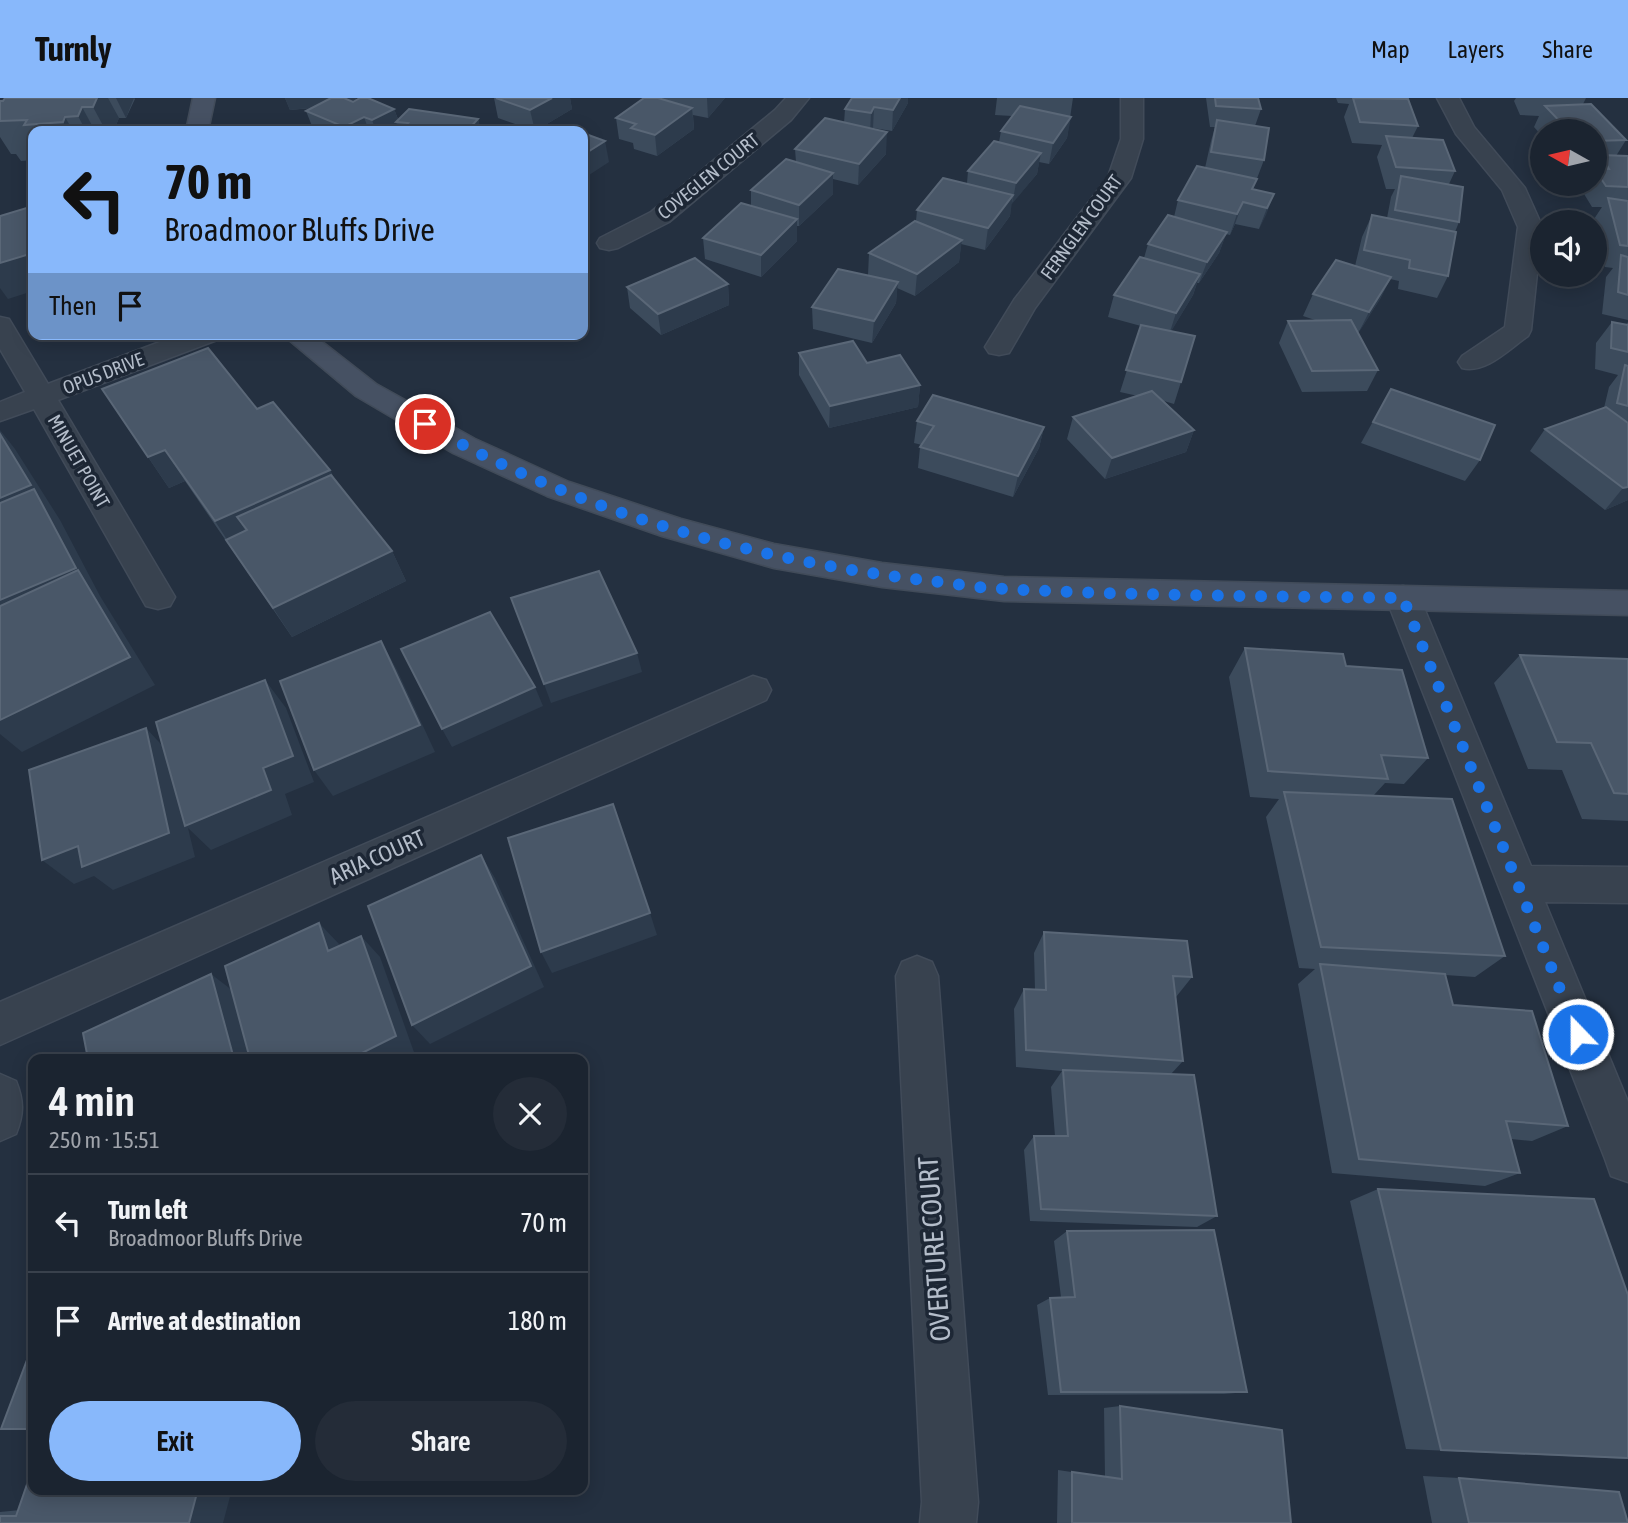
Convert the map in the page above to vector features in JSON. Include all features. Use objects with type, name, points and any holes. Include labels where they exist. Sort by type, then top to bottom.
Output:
[{"type":"street","points":[[198,126],[204,98]]},
{"type":"street","name":"COVEGLEN COURT","points":[[609,243],[660,217],[783,115],[798,98]]},
{"type":"street","name":"FERNGLEN COURT","points":[[999,347],[1023,306],[1119,178],[1131,155],[1135,131],[1132,98]]},
{"type":"street","points":[[1448,98],[1464,129],[1513,188],[1530,227],[1518,330],[1472,362]]},
{"type":"street","name":"MINUET POINT","points":[[0,325],[158,597]]},
{"type":"street","name":"OPUS DRIVE","points":[[0,412],[191,340]]},
{"type":"street","points":[[303,340],[366,390],[464,446],[558,489],[673,528],[774,556],[882,575],[1004,589],[1628,603]]},
{"type":"street","points":[[1403,598],[1628,1159]]},
{"type":"street","name":"ARIA COURT","points":[[0,1024],[753,690]]},
{"type":"street","points":[[1518,884],[1628,885]]},
{"type":"street","name":"OVERTURE COURT","points":[[917,976],[950,1502],[948,1523]]},
{"type":"street","points":[[0,1097],[0,1118]]},
{"type":"building","points":[[5,98],[97,98],[93,107],[82,107],[78,116],[65,117],[63,122],[24,125],[27,120],[0,121],[0,101]]},
{"type":"building","points":[[331,98],[344,98],[353,102],[368,98],[394,109],[372,120],[364,117],[346,126],[306,111]]},
{"type":"building","points":[[496,98],[552,98],[530,110]]},
{"type":"building","points":[[644,98],[658,98],[692,108],[655,135],[631,128],[636,124],[616,118]]},
{"type":"building","points":[[852,98],[900,98],[893,110],[874,107],[871,113],[845,109]]},
{"type":"building","points":[[1215,98],[1258,98],[1261,109],[1216,106]]},
{"type":"building","points":[[1353,98],[1408,99],[1418,126],[1360,122]]},
{"type":"building","points":[[1591,104],[1606,119],[1557,119],[1545,106]]},
{"type":"building","points":[[1020,106],[1071,117],[1053,143],[1001,131]]},
{"type":"building","points":[[409,109],[478,119],[472,126],[405,126],[408,123],[396,122]]},
{"type":"building","points":[[825,118],[887,132],[859,164],[795,149]]},
{"type":"building","points":[[1217,120],[1269,128],[1264,160],[1211,152]]},
{"type":"building","points":[[1607,120],[1626,140],[1607,141]]},
{"type":"building","points":[[588,135],[605,141],[588,152]]},
{"type":"building","points":[[1386,136],[1443,140],[1455,171],[1396,167]]},
{"type":"building","points":[[994,141],[1041,153],[1016,183],[968,171]]},
{"type":"building","points":[[1607,155],[1628,156],[1628,187],[1607,186]]},
{"type":"building","points":[[786,159],[833,173],[799,205],[751,190]]},
{"type":"building","points":[[1197,166],[1257,179],[1252,189],[1274,194],[1267,208],[1243,202],[1237,214],[1178,200]]},
{"type":"building","points":[[1401,176],[1463,187],[1459,222],[1395,210]]},
{"type":"building","points":[[943,178],[1013,195],[988,228],[917,210]]},
{"type":"building","points":[[1608,198],[1628,201],[1628,246],[1620,245]]},
{"type":"building","points":[[741,203],[797,219],[761,255],[703,238]]},
{"type":"building","points":[[28,208],[28,255],[0,263],[0,216]]},
{"type":"building","points":[[1168,215],[1227,232],[1207,262],[1148,244]]},
{"type":"building","points":[[1372,215],[1456,232],[1448,276],[1409,268],[1410,260],[1364,250]]},
{"type":"building","points":[[915,221],[962,240],[917,274],[869,253]]},
{"type":"building","points":[[1621,255],[1628,257],[1628,295],[1618,292]]},
{"type":"building","points":[[1140,257],[1200,274],[1176,313],[1114,295]]},
{"type":"building","points":[[695,258],[728,284],[658,314],[627,287]]},
{"type":"building","points":[[1336,260],[1391,277],[1369,312],[1313,294]]},
{"type":"building","points":[[838,269],[898,282],[874,321],[812,307]]},
{"type":"building","points":[[1351,320],[1378,370],[1312,371],[1288,321]]},
{"type":"building","points":[[1612,322],[1628,325],[1628,352],[1611,348]]},
{"type":"building","points":[[1141,325],[1195,336],[1181,382],[1126,370]]},
{"type":"building","points":[[853,341],[867,363],[900,355],[920,385],[830,406],[799,353]]},
{"type":"building","points":[[208,348],[257,409],[273,402],[330,470],[215,521],[165,450],[148,457],[102,389]]},
{"type":"building","points":[[1625,365],[1628,366],[1628,406],[1617,403]]},
{"type":"building","points":[[1391,389],[1495,425],[1480,460],[1373,422]]},
{"type":"building","points":[[1152,391],[1194,430],[1112,458],[1073,417]]},
{"type":"building","points":[[933,395],[1044,427],[1018,476],[920,447],[934,426],[917,421]]},
{"type":"building","points":[[1606,407],[1628,423],[1628,487],[1623,488],[1545,429]]},
{"type":"building","points":[[0,434],[31,485],[0,498]]},
{"type":"building","points":[[331,475],[392,551],[273,608],[226,540],[247,530],[237,517]]},
{"type":"building","points":[[34,489],[76,568],[0,600],[0,503]]},
{"type":"building","points":[[78,570],[130,657],[0,720],[0,606]]},
{"type":"building","points":[[599,571],[637,653],[544,684],[511,598]]},
{"type":"building","points":[[490,612],[535,687],[442,729],[401,649]]},
{"type":"building","points":[[381,641],[420,725],[314,770],[280,681]]},
{"type":"building","points":[[1245,648],[1343,654],[1346,666],[1402,670],[1428,758],[1381,755],[1388,779],[1268,771]]},
{"type":"building","points":[[1520,655],[1628,659],[1628,794],[1614,793],[1591,743],[1557,742]]},
{"type":"building","points":[[265,680],[293,756],[263,768],[271,790],[185,826],[156,722]]},
{"type":"building","points":[[146,728],[169,833],[82,867],[78,846],[42,860],[29,770]]},
{"type":"building","points":[[1284,792],[1452,799],[1505,956],[1321,947]]},
{"type":"building","points":[[613,804],[650,913],[541,952],[508,838]]},
{"type":"building","points":[[481,855],[531,966],[412,1025],[368,906]]},
{"type":"building","points":[[319,923],[328,951],[361,936],[396,1036],[360,1054],[249,1054],[225,966]]},
{"type":"building","points":[[1044,932],[1187,941],[1192,977],[1173,976],[1183,1061],[1026,1050],[1024,989],[1046,990]]},
{"type":"building","points":[[1320,964],[1445,974],[1453,1005],[1532,1011],[1568,1126],[1506,1121],[1520,1173],[1359,1159]]},
{"type":"building","points":[[211,974],[233,1054],[87,1054],[83,1033]]},
{"type":"building","points":[[1063,1070],[1194,1075],[1217,1216],[1041,1209],[1034,1136],[1068,1136]]},
{"type":"building","points":[[1378,1189],[1594,1199],[1628,1295],[1628,1458],[1441,1450]]},
{"type":"building","points":[[1214,1230],[1247,1392],[1061,1392],[1050,1298],[1075,1297],[1067,1231]]},
{"type":"building","points":[[28,1357],[28,1429],[1,1429]]},
{"type":"building","points":[[1120,1406],[1282,1430],[1291,1523],[1072,1523],[1072,1472],[1122,1479]]},
{"type":"building","points":[[1459,1478],[1619,1492],[1628,1523],[1469,1523]]},
{"type":"building","points":[[28,1481],[28,1495],[196,1495],[189,1523],[0,1523],[0,1516],[16,1516]]},
{"type":"route","points":[[425,424],[464,446],[558,489],[673,528],[774,556],[882,575],[1004,589],[1403,598],[1578,1034]]}]
